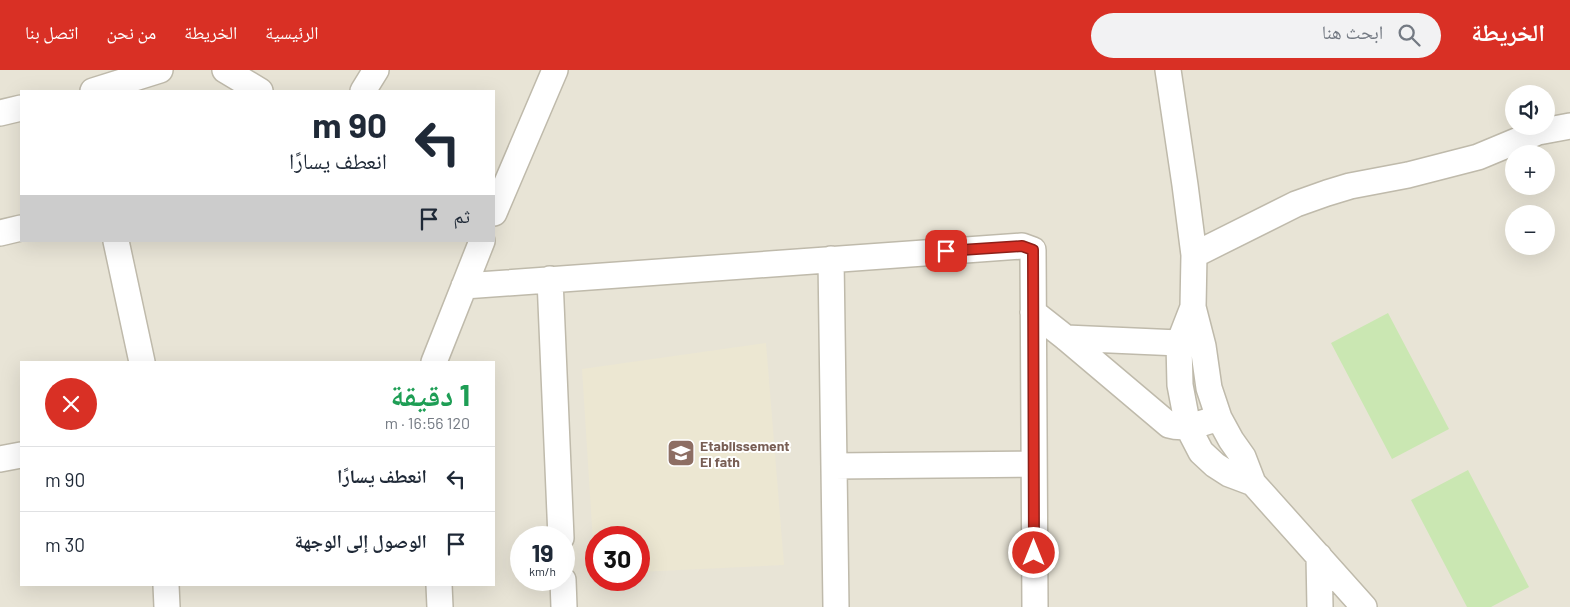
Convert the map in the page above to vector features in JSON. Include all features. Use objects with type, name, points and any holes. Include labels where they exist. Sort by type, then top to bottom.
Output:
[{"type":"street","points":[[96,90],[160,70]]},
{"type":"street","points":[[225,70],[254,81]]},
{"type":"street","points":[[364,90],[376,70]]},
{"type":"street","points":[[495,211],[556,70]]},
{"type":"street","points":[[1168,70],[1194,255],[1194,307],[1203,346],[1209,388],[1219,418],[1243,457],[1254,483],[1364,607]]},
{"type":"street","points":[[0,113],[20,108]]},
{"type":"street","points":[[1194,255],[1296,204],[1327,193],[1478,157],[1538,132],[1570,126]]},
{"type":"street","points":[[0,233],[20,228]]},
{"type":"street","points":[[116,242],[142,361]]},
{"type":"street","points":[[434,361],[482,242]]},
{"type":"street","points":[[464,286],[1022,246],[1033,250],[1035,607]]},
{"type":"street","points":[[831,259],[836,607]]},
{"type":"street","points":[[550,279],[560,526]]},
{"type":"street","points":[[1194,307],[1179,343],[1180,385],[1188,427],[1201,452],[1215,465],[1229,474],[1254,483]]},
{"type":"street","points":[[1033,312],[1169,425],[1179,428],[1188,427],[1219,418]]},
{"type":"street","points":[[1066,338],[1179,343]]},
{"type":"street","points":[[0,459],[20,455]]},
{"type":"street","points":[[834,466],[1034,464]]},
{"type":"street","points":[[1319,556],[1320,607]]},
{"type":"street","points":[[166,586],[167,607]]},
{"type":"street","points":[[439,586],[440,607]]},
{"type":"street","points":[[563,591],[564,607]]},
{"type":"shaded area","points":[[0,70],[1570,70],[1570,607],[0,607]]},
{"type":"shaded area","name":"Etablissement El fath","points":[[766,343],[784,565],[650,571],[650,526],[592,526],[582,369]]},
{"type":"green space","points":[[1388,313],[1449,429],[1392,459],[1331,343]]},
{"type":"green space","points":[[1468,470],[1529,587],[1491,607],[1467,607],[1411,500]]},
{"type":"place","name":"Etablissement El fath","points":[[681,453]]},
{"type":"route","points":[[946,251],[1022,246],[1033,250],[1034,553]]}]
